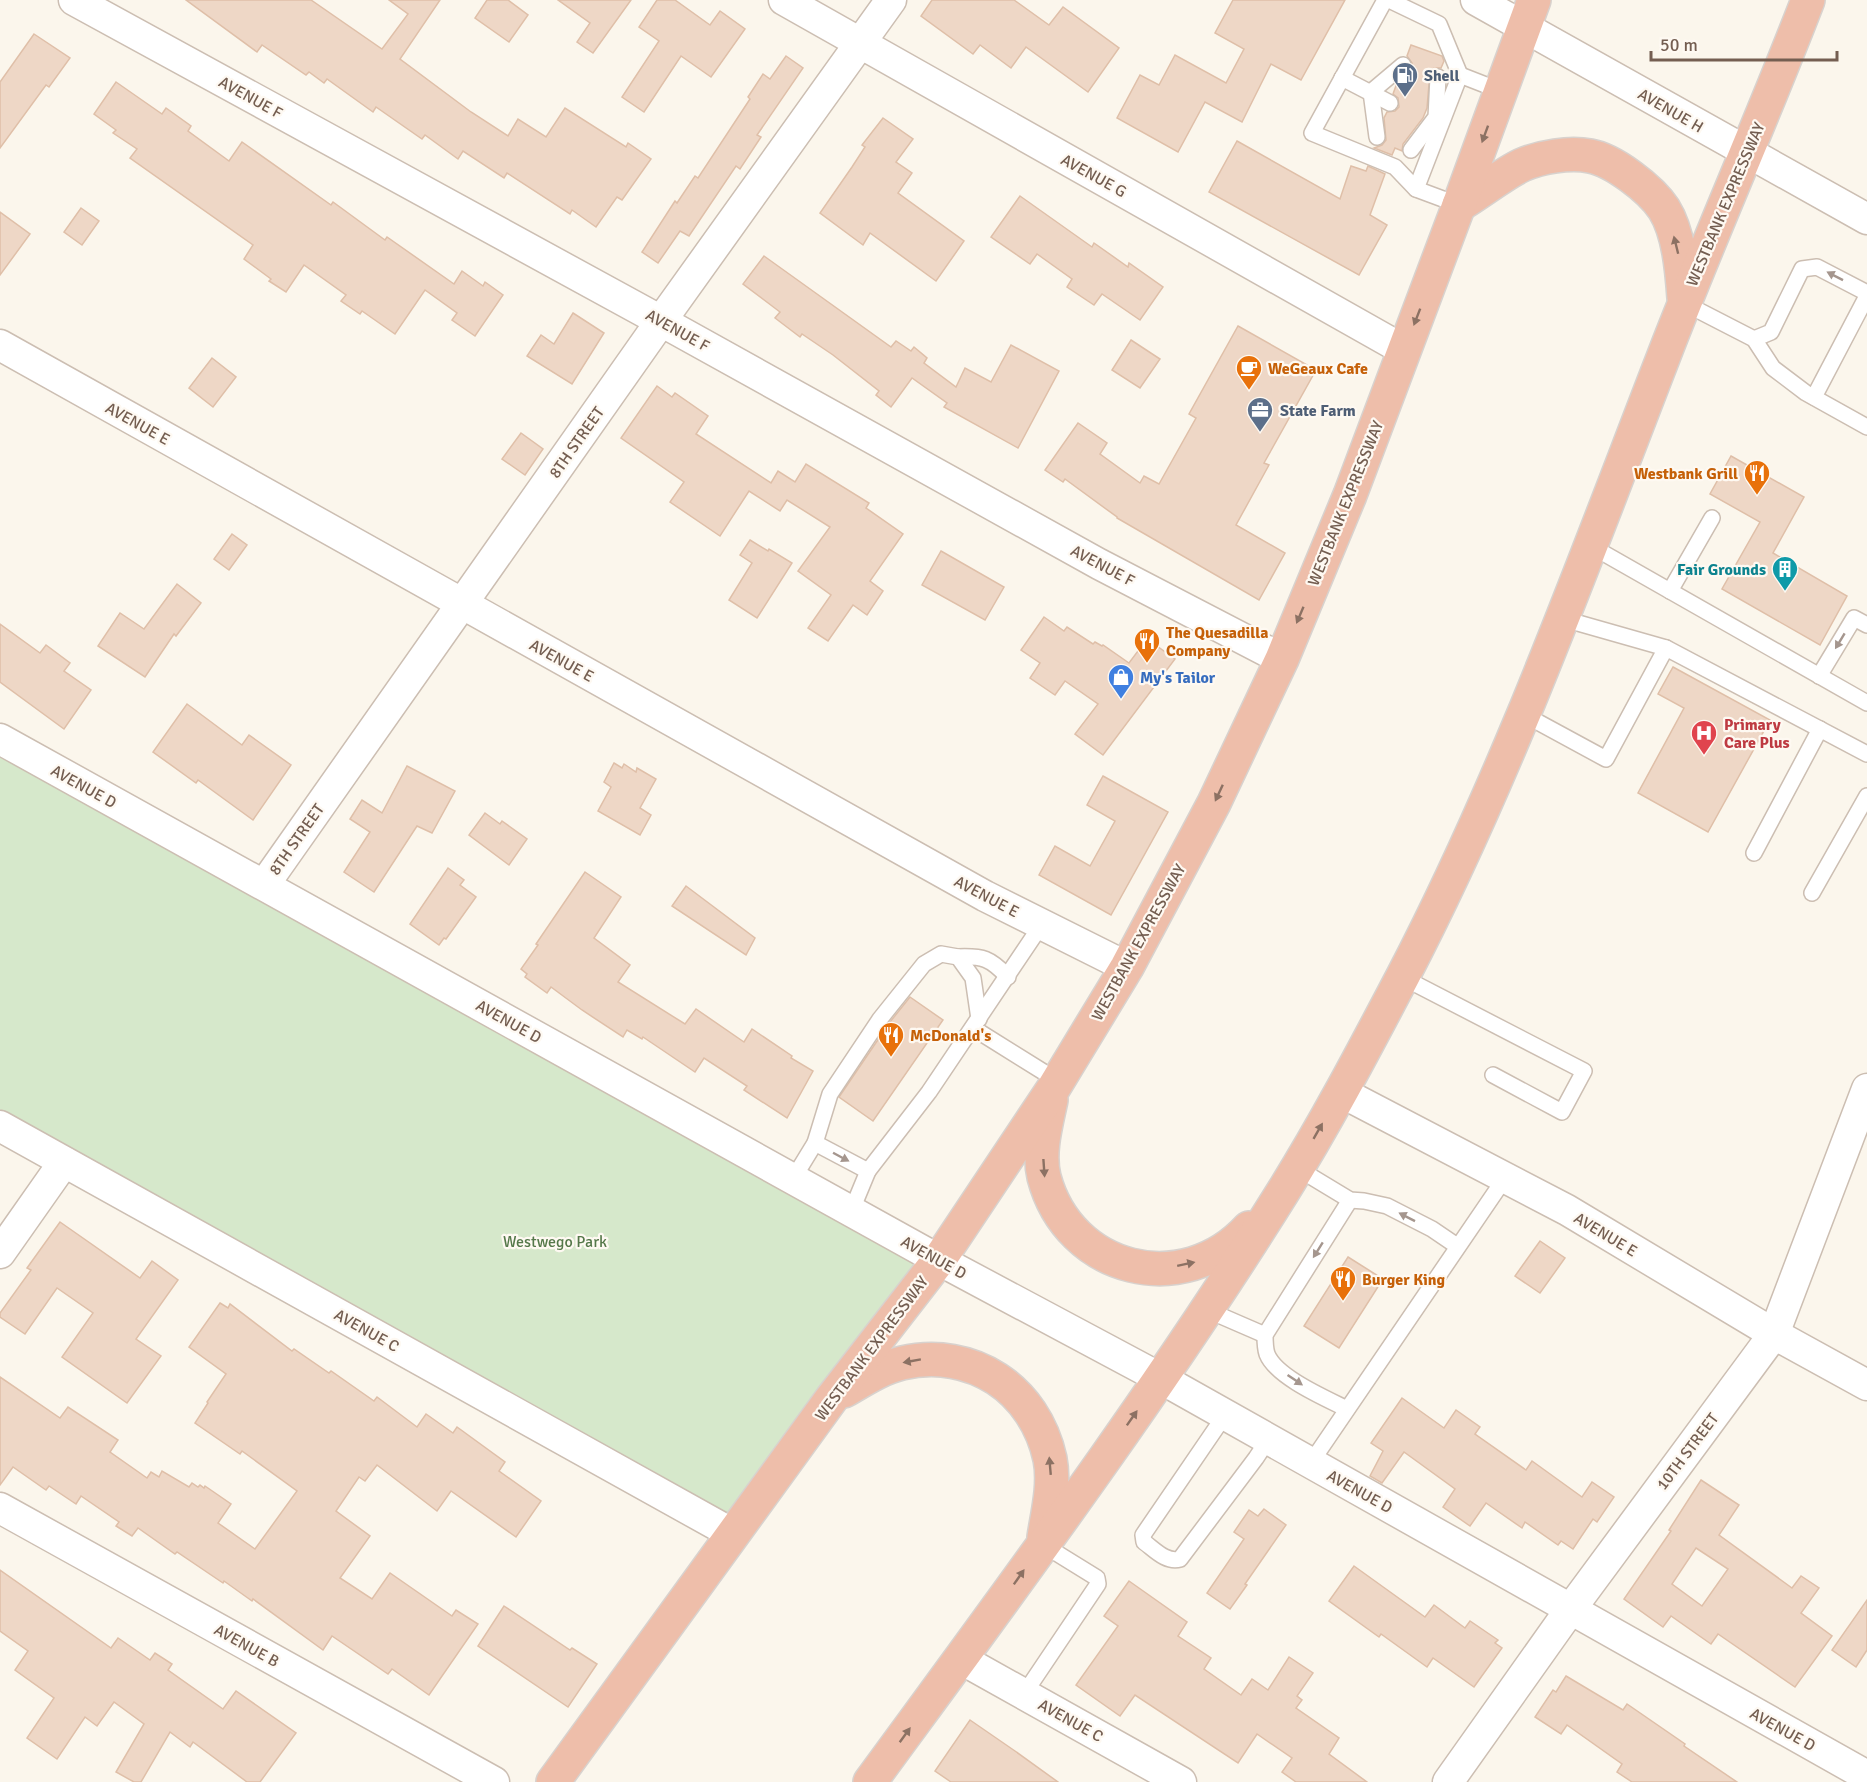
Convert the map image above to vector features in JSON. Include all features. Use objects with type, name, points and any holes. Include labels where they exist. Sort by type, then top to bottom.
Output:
[{"type":"highway","name":"WESTBANK EXPRESSWAY","points":[[870,1782],[961,1659],[1160,1378],[1291,1178],[1341,1092],[1457,868],[1564,619],[1684,303],[1808,0]]},
{"type":"highway","name":"WESTBANK EXPRESSWAY","points":[[554,1782],[832,1398],[939,1260],[1055,1085],[1127,967],[1214,803],[1282,659],[1350,495],[1460,205],[1529,13]]},
{"type":"highway","points":[[1460,205],[1522,165],[1556,155],[1590,156],[1622,170],[1636,180],[1664,209],[1675,238],[1681,267],[1684,303]]},
{"type":"highway","points":[[1055,1085],[1043,1141],[1044,1176],[1059,1213],[1074,1234],[1097,1253],[1125,1265],[1149,1268],[1178,1267],[1206,1260],[1239,1239],[1291,1178]]},
{"type":"highway","points":[[832,1398],[879,1371],[925,1359],[952,1360],[977,1367],[1001,1379],[1021,1399],[1040,1427],[1051,1461],[1051,1499],[1042,1544]]},
{"type":"street","name":"AVENUE F","points":[[74,0],[1099,564],[1282,659]]},
{"type":"street","name":"AVENUE G","points":[[784,0],[1404,350]]},
{"type":"street","name":"8TH STREET","points":[[264,885],[660,321],[891,0]]},
{"type":"street","name":"AVENUE H","points":[[1476,0],[1529,13],[1747,153],[1867,219]]},
{"type":"street","name":"AVENUE E","points":[[0,345],[985,896],[1127,967]]},
{"type":"street","name":"AVENUE D","points":[[0,739],[851,1212],[1160,1378],[1867,1776]]},
{"type":"street","name":"10TH STREET","points":[[1449,1782],[1570,1610],[1774,1334],[1867,1089]]},
{"type":"street","name":"AVENUE E","points":[[1341,1092],[1567,1210],[1774,1334],[1867,1385]]},
{"type":"street","name":"AVENUE C","points":[[0,1126],[734,1534]]},
{"type":"street","points":[[0,1253],[64,1162]]},
{"type":"street","name":"AVENUE B","points":[[0,1508],[494,1782]]},
{"type":"street","name":"AVENUE C","points":[[961,1659],[1181,1782]]},
{"type":"lane","points":[[1460,205],[1416,189],[1395,167],[1312,134],[1387,0],[1414,5],[1439,24],[1460,75],[1501,91]]},
{"type":"lane","points":[[1371,92],[1404,65]]},
{"type":"lane","points":[[1411,150],[1460,75]]},
{"type":"lane","points":[[1416,189],[1434,118],[1438,77]]},
{"type":"lane","points":[[1342,78],[1390,103]]},
{"type":"lane","points":[[1371,92],[1398,82]]},
{"type":"lane","points":[[1371,92],[1384,120]]},
{"type":"lane","points":[[1371,92],[1377,136]]},
{"type":"lane","points":[[1432,94],[1434,118]]},
{"type":"lane","points":[[1417,134],[1434,118]]},
{"type":"lane","points":[[1754,339],[1772,332],[1802,270],[1817,267],[1867,294],[1814,397]]},
{"type":"lane","points":[[1684,303],[1754,339],[1773,368],[1814,397],[1867,427]]},
{"type":"lane","points":[[1670,591],[1712,518]]},
{"type":"lane","points":[[1591,546],[1867,703]]},
{"type":"lane","points":[[1819,676],[1854,618],[1867,625]]},
{"type":"lane","points":[[1564,619],[1666,648],[1867,754]]},
{"type":"lane","points":[[1523,714],[1605,759],[1666,648]]},
{"type":"lane","points":[[1754,853],[1820,729]]},
{"type":"lane","points":[[1812,893],[1867,796]]},
{"type":"lane","points":[[851,1212],[868,1171],[929,1092],[1008,978],[1042,924]]},
{"type":"lane","points":[[793,1179],[815,1143],[830,1094],[840,1077],[880,1019],[924,964],[940,954],[974,957],[991,961],[1008,978]]},
{"type":"lane","points":[[958,957],[973,978],[976,1024],[1055,1085]]},
{"type":"lane","points":[[1402,976],[1584,1071],[1562,1112],[1493,1075]]},
{"type":"lane","points":[[815,1143],[868,1171]]},
{"type":"lane","points":[[1291,1178],[1350,1200],[1387,1206],[1432,1229],[1457,1246]]},
{"type":"lane","points":[[1310,1464],[1505,1178]]},
{"type":"lane","points":[[1347,1409],[1307,1388],[1275,1367],[1267,1353],[1264,1335],[1350,1200]]},
{"type":"lane","points":[[1205,1309],[1264,1335]]},
{"type":"lane","points":[[1225,1415],[1143,1535],[1144,1542],[1167,1559],[1174,1561],[1179,1559],[1245,1474],[1268,1440]]},
{"type":"lane","points":[[1024,1694],[1098,1584],[1097,1578],[1042,1544]]},
{"type":"green space","name":"Westwego Park","points":[[0,739],[939,1260],[733,1534],[0,1126]]},
{"type":"building","points":[[186,0],[311,0],[382,49],[408,14],[389,0],[440,0],[400,59],[471,112],[508,136],[518,119],[546,137],[565,108],[626,147],[628,143],[651,159],[622,200],[617,197],[596,227],[572,210],[570,214],[507,173],[504,178],[463,151],[458,159],[425,135],[422,139],[376,107],[373,112],[327,79],[324,83],[309,72],[306,75],[262,45],[257,52]]},
{"type":"building","points":[[487,0],[508,0],[528,15],[509,42],[475,18]]},
{"type":"building","points":[[558,0],[631,0],[593,53],[577,42],[590,23]]},
{"type":"building","points":[[657,0],[675,0],[710,25],[720,11],[745,29],[711,77],[681,56],[644,112],[622,97],[659,41],[639,27]]},
{"type":"building","points":[[932,0],[1014,0],[1049,25],[1063,7],[1119,48],[1088,92],[1026,47],[1011,68],[980,45],[973,54],[921,16]]},
{"type":"building","points":[[1233,0],[1345,0],[1301,80],[1271,64],[1242,122],[1205,102],[1178,152],[1117,118],[1140,75],[1159,85],[1175,55],[1226,83],[1244,49],[1215,33]]},
{"type":"building","points":[[34,34],[70,58],[49,87],[46,85],[0,148],[0,82]]},
{"type":"building","points":[[1411,45],[1442,56],[1444,61],[1441,68],[1434,68],[1430,72],[1427,108],[1423,118],[1403,144],[1402,151],[1395,148],[1392,155],[1374,148],[1382,145],[1386,140],[1384,118],[1387,112],[1395,111],[1399,107],[1398,98],[1393,94],[1397,83],[1412,69],[1412,63],[1407,56]]},
{"type":"building","points":[[786,56],[803,68],[757,135],[761,137],[740,169],[736,166],[689,236],[680,231],[658,263],[642,252],[675,201],[677,203],[695,176],[698,178],[750,99],[748,97],[763,74],[770,79]]},
{"type":"building","points":[[116,82],[162,114],[166,108],[191,126],[188,131],[229,161],[242,142],[331,205],[333,202],[385,240],[387,237],[454,284],[462,271],[483,286],[485,282],[503,295],[475,336],[452,320],[457,313],[425,290],[395,334],[362,311],[360,314],[341,301],[346,295],[304,265],[286,292],[269,281],[271,279],[244,259],[253,245],[130,158],[137,149],[113,133],[116,130],[94,114]]},
{"type":"building","points":[[883,118],[913,139],[896,162],[912,173],[898,193],[964,241],[936,281],[870,233],[863,245],[820,213],[865,147],[862,145]]},
{"type":"building","points":[[1237,141],[1340,199],[1351,166],[1366,171],[1368,166],[1385,174],[1370,215],[1387,225],[1359,275],[1209,192]]},
{"type":"building","points":[[1020,196],[1092,247],[1094,243],[1128,267],[1129,263],[1163,287],[1140,320],[1102,294],[1094,305],[1067,287],[1072,279],[1037,254],[1030,264],[991,237]]},
{"type":"building","points":[[81,208],[99,221],[82,245],[64,232]]},
{"type":"building","points":[[0,212],[30,234],[0,275]]},
{"type":"building","points":[[764,256],[891,347],[896,341],[911,351],[914,347],[927,358],[924,363],[956,387],[965,368],[991,382],[1011,345],[1059,371],[1018,448],[944,407],[947,403],[912,378],[891,407],[876,395],[879,391],[833,355],[802,334],[800,337],[775,318],[780,312],[743,284]]},
{"type":"building","points":[[573,313],[604,333],[572,384],[527,356],[541,335],[554,344]]},
{"type":"building","points":[[1238,326],[1316,370],[1264,463],[1269,465],[1236,525],[1285,553],[1259,600],[1117,518],[1065,479],[1063,482],[1045,470],[1078,423],[1107,443],[1100,454],[1140,483],[1144,476],[1159,484],[1196,418],[1189,414]]},
{"type":"building","points":[[1131,340],[1160,359],[1140,388],[1112,370]]},
{"type":"building","points":[[212,358],[236,377],[213,407],[189,388]]},
{"type":"building","points":[[657,386],[672,397],[675,393],[708,416],[696,434],[771,483],[778,471],[795,482],[806,464],[869,503],[866,508],[903,534],[870,581],[883,591],[867,615],[853,605],[828,641],[808,628],[831,595],[798,571],[830,527],[787,500],[780,511],[749,491],[720,536],[670,502],[684,482],[621,438]]},
{"type":"building","points":[[521,433],[543,449],[525,475],[502,459]]},
{"type":"building","name":"Fair Grounds","points":[[1731,456],[1804,497],[1773,553],[1847,596],[1820,645],[1722,589],[1760,522],[1710,494]]},
{"type":"building","points":[[232,534],[247,545],[229,570],[214,559]]},
{"type":"building","points":[[750,540],[792,563],[757,618],[729,600],[752,563],[740,555]]},
{"type":"building","points":[[941,551],[1004,587],[985,620],[922,585]]},
{"type":"building","points":[[177,584],[201,603],[176,636],[174,634],[145,677],[98,646],[120,613],[144,629]]},
{"type":"building","points":[[1044,617],[1064,631],[1067,627],[1093,644],[1095,642],[1103,645],[1129,663],[1147,639],[1175,659],[1103,755],[1075,734],[1098,704],[1065,681],[1055,695],[1030,678],[1040,663],[1021,650]]},
{"type":"building","points":[[0,624],[40,653],[46,645],[70,663],[64,671],[91,690],[64,729],[0,682]]},
{"type":"building","name":"Primary Care Plus","points":[[1673,667],[1770,720],[1708,832],[1638,793],[1684,708],[1658,694]]},
{"type":"building","points":[[187,704],[242,745],[249,735],[291,765],[253,820],[198,780],[196,783],[153,752]]},
{"type":"building","points":[[614,763],[622,768],[624,764],[636,772],[637,768],[656,779],[640,808],[651,815],[640,835],[598,811],[611,787],[604,782]]},
{"type":"building","points":[[407,766],[455,791],[432,833],[417,826],[374,892],[344,872],[370,832],[350,819],[362,800],[382,813]]},
{"type":"building","points":[[1103,776],[1168,812],[1111,915],[1039,875],[1055,846],[1090,866],[1115,821],[1087,805]]},
{"type":"building","points":[[485,813],[500,824],[502,821],[527,839],[509,865],[469,835]]},
{"type":"building","points":[[448,868],[464,880],[460,885],[476,897],[446,939],[444,938],[439,945],[410,924]]},
{"type":"building","points":[[585,872],[621,897],[594,938],[630,965],[618,982],[685,1024],[696,1009],[744,1042],[752,1029],[813,1071],[787,1118],[744,1090],[747,1086],[704,1058],[695,1072],[643,1037],[642,1039],[627,1030],[623,1037],[551,987],[547,993],[525,977],[527,974],[521,969]]},
{"type":"building","points":[[686,886],[755,938],[746,955],[672,906]]},
{"type":"building","name":"McDonald's","points":[[910,997],[943,1020],[873,1121],[839,1097],[890,1022]]},
{"type":"building","points":[[60,1222],[140,1278],[152,1261],[178,1280],[136,1339],[161,1356],[127,1403],[62,1357],[93,1313],[57,1288],[25,1334],[0,1317],[0,1313],[31,1270],[27,1268]]},
{"type":"building","points":[[1540,1241],[1565,1258],[1540,1293],[1515,1276]]},
{"type":"building","name":"Burger King","points":[[1348,1257],[1383,1279],[1339,1348],[1304,1326]]},
{"type":"building","points":[[220,1303],[228,1308],[230,1304],[292,1351],[294,1349],[329,1373],[331,1371],[374,1401],[377,1397],[417,1427],[426,1414],[453,1433],[457,1427],[505,1462],[499,1471],[541,1501],[516,1537],[451,1491],[437,1511],[377,1465],[365,1481],[359,1477],[336,1511],[370,1536],[340,1578],[372,1599],[390,1573],[452,1616],[456,1610],[478,1624],[429,1695],[392,1669],[388,1674],[332,1636],[323,1650],[253,1599],[252,1601],[177,1552],[175,1554],[138,1528],[132,1536],[116,1526],[119,1522],[81,1496],[76,1504],[49,1486],[46,1490],[13,1467],[0,1485],[0,1377],[60,1418],[68,1407],[118,1440],[110,1452],[147,1478],[151,1472],[159,1477],[162,1471],[189,1487],[192,1483],[198,1487],[200,1485],[204,1488],[205,1486],[231,1504],[218,1523],[255,1549],[297,1491],[242,1451],[240,1454],[195,1423],[226,1374],[189,1347]]},
{"type":"building","points":[[1402,1398],[1444,1428],[1456,1410],[1480,1427],[1475,1434],[1526,1470],[1532,1461],[1582,1497],[1592,1482],[1614,1497],[1597,1522],[1593,1519],[1573,1549],[1561,1541],[1558,1545],[1525,1522],[1522,1528],[1486,1503],[1470,1526],[1443,1507],[1455,1489],[1404,1452],[1382,1483],[1370,1476],[1383,1451],[1371,1443]]},
{"type":"building","points":[[1701,1480],[1739,1505],[1719,1535],[1792,1588],[1801,1576],[1819,1588],[1801,1613],[1832,1636],[1795,1687],[1718,1634],[1711,1644],[1671,1616],[1663,1627],[1624,1599],[1671,1531],[1669,1530]],"holes":[[[1696,1548],[1728,1569],[1702,1606],[1672,1584]]]},
{"type":"building","points":[[1264,1509],[1286,1525],[1230,1609],[1207,1593],[1244,1539],[1234,1532],[1249,1510],[1258,1516]]},
{"type":"building","points":[[1354,1566],[1425,1617],[1434,1605],[1465,1628],[1470,1621],[1498,1640],[1495,1643],[1502,1648],[1474,1687],[1433,1658],[1427,1667],[1381,1634],[1379,1637],[1329,1601]]},
{"type":"building","points":[[0,1570],[111,1648],[118,1638],[150,1660],[155,1653],[172,1664],[168,1670],[223,1709],[236,1691],[296,1733],[260,1782],[247,1782],[193,1742],[190,1747],[170,1732],[141,1782],[134,1782],[116,1772],[144,1724],[114,1702],[97,1726],[85,1717],[57,1759],[27,1738],[54,1698],[15,1670],[28,1651],[0,1631]]},
{"type":"building","points":[[1129,1581],[1187,1622],[1178,1636],[1211,1658],[1204,1669],[1241,1695],[1252,1679],[1268,1690],[1289,1657],[1313,1673],[1297,1696],[1302,1700],[1296,1708],[1339,1738],[1329,1754],[1367,1782],[1296,1782],[1282,1772],[1292,1758],[1257,1734],[1238,1763],[1135,1695],[1120,1716],[1076,1685],[1118,1626],[1104,1616]]},
{"type":"building","points":[[1867,1600],[1867,1650],[1856,1667],[1832,1650]]},
{"type":"building","points":[[504,1606],[570,1650],[572,1648],[597,1664],[568,1707],[478,1646]]},
{"type":"building","points":[[1566,1676],[1623,1710],[1627,1704],[1737,1782],[1632,1782],[1617,1772],[1622,1764],[1567,1725],[1561,1734],[1535,1717],[1553,1690],[1556,1692]]},
{"type":"building","points":[[970,1720],[1058,1782],[951,1782],[935,1771]]},
{"type":"place","name":"Shell","points":[[1405,98]]},
{"type":"place","name":"WeGeaux Cafe","points":[[1249,391]]},
{"type":"place","name":"State Farm","points":[[1260,433]]},
{"type":"place","name":"Westbank Grill","points":[[1757,496]]},
{"type":"place","name":"Fair Grounds","points":[[1785,592]]},
{"type":"place","name":"The Quesadilla Company","points":[[1147,664]]},
{"type":"place","name":"My's Tailor","points":[[1121,700]]},
{"type":"place","name":"Primary Care Plus","points":[[1704,756]]},
{"type":"place","name":"McDonald's","points":[[891,1058]]},
{"type":"place","name":"Burger King","points":[[1343,1302]]}]
